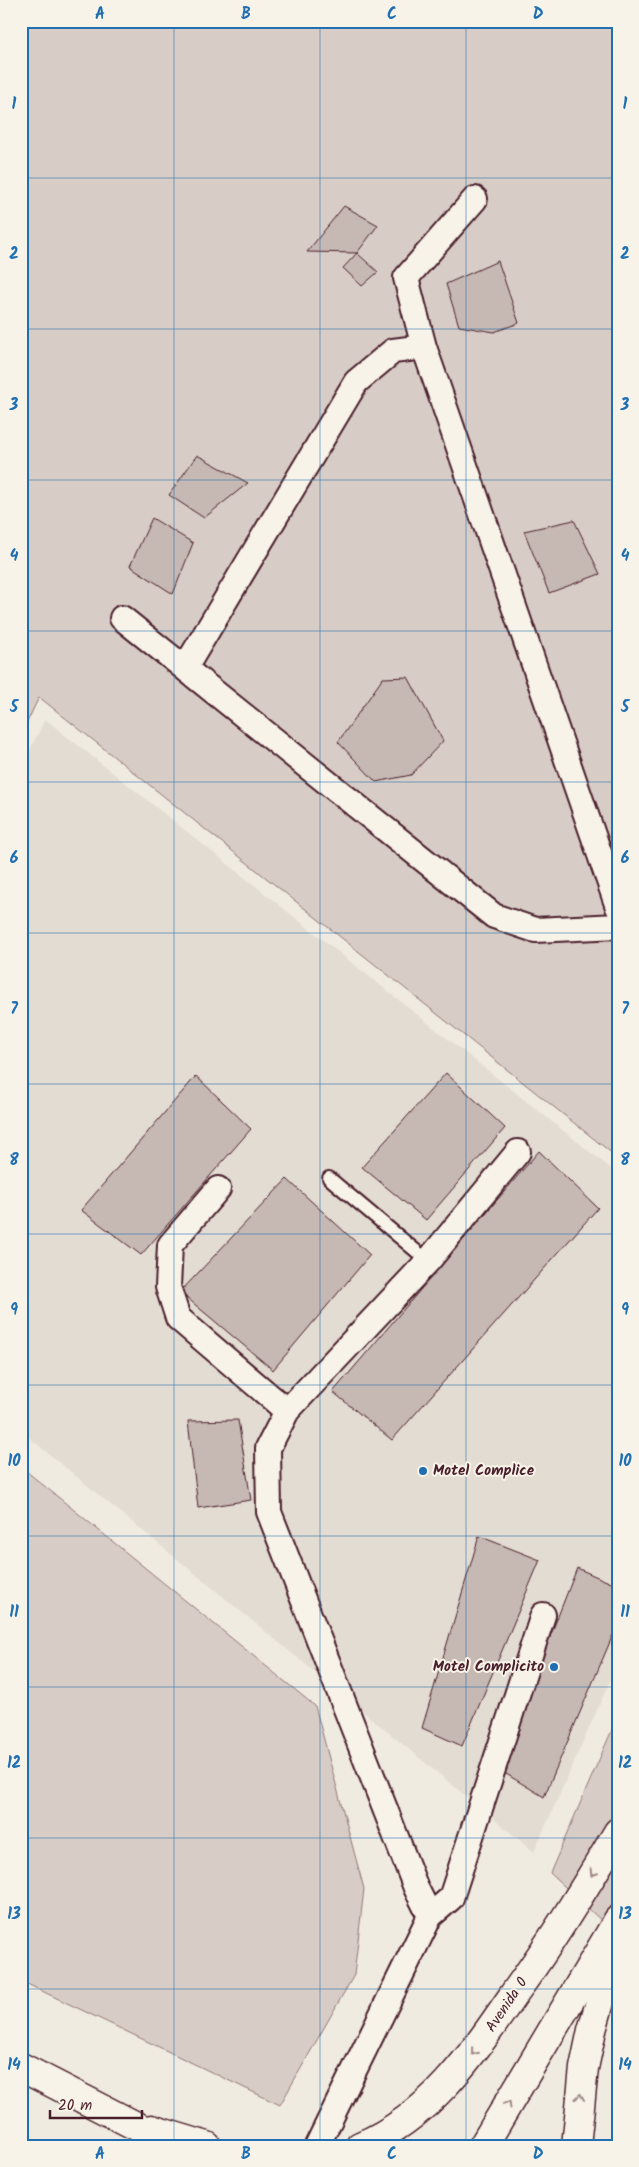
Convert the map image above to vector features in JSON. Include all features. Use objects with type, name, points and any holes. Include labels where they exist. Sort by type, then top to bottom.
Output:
[{"type":"main road","name":"Avenida 0","points":[[360,2146],[382,2136],[404,2122],[450,2081],[470,2057],[547,1947],[618,1832]]},
{"type":"main road","points":[[483,2146],[618,1920]]},
{"type":"main road","points":[[576,2146],[584,2068],[594,2022],[618,1939]]},
{"type":"main road","points":[[21,2067],[175,2146]]},
{"type":"main road","points":[[130,2123],[207,2146]]},
{"type":"street","points":[[475,199],[406,278],[424,347],[618,907]]},
{"type":"street","points":[[185,668],[356,382],[393,351],[424,347]]},
{"type":"street","points":[[122,618],[494,916],[535,930],[618,926]]},
{"type":"street","points":[[430,1916],[413,1880],[269,1512],[268,1448],[287,1411],[428,1261],[518,1152]]},
{"type":"street","points":[[218,1189],[170,1244],[168,1287],[178,1318],[287,1411]]},
{"type":"street","points":[[317,2146],[430,1916],[451,1898],[543,1615]]},
{"type":"lane","points":[[330,1178],[428,1261]]},
{"type":"shaded area","points":[[21,21],[618,21],[618,1158],[39,697],[21,735]]},
{"type":"shaded area","points":[[45,719],[618,1174],[618,1663],[534,1852],[21,1431],[21,768]]},
{"type":"shaded area","points":[[21,1467],[315,1706],[364,1889],[354,1975],[280,2105],[21,1981]]},
{"type":"shaded area","points":[[618,1716],[618,1936],[550,1873]]},
{"type":"building","points":[[344,206],[378,225],[357,253],[307,252]]},
{"type":"building","points":[[357,253],[378,272],[362,286],[343,268]]},
{"type":"building","points":[[498,261],[519,323],[494,332],[459,326],[446,284]]},
{"type":"building","points":[[197,455],[248,483],[204,518],[169,495]]},
{"type":"building","points":[[152,518],[193,543],[173,594],[130,566]]},
{"type":"building","points":[[574,520],[600,574],[549,593],[524,531]]},
{"type":"building","points":[[408,677],[443,741],[411,775],[376,782],[338,742],[383,678]]},
{"type":"building","points":[[446,1073],[505,1128],[426,1220],[362,1167]]},
{"type":"building","points":[[196,1076],[251,1129],[141,1255],[81,1210]]},
{"type":"building","points":[[539,1151],[598,1208],[392,1440],[333,1392]]},
{"type":"building","points":[[287,1179],[370,1255],[273,1370],[180,1292]]},
{"type":"building","points":[[238,1420],[251,1500],[198,1508],[188,1421]]},
{"type":"building","points":[[479,1536],[540,1560],[462,1746],[422,1728]]},
{"type":"building","points":[[577,1568],[618,1586],[618,1623],[544,1797],[498,1769]]},
{"type":"place","name":"Motel Complice","points":[[423,1471]]},
{"type":"place","name":"Motel Complicito","points":[[554,1667]]}]
